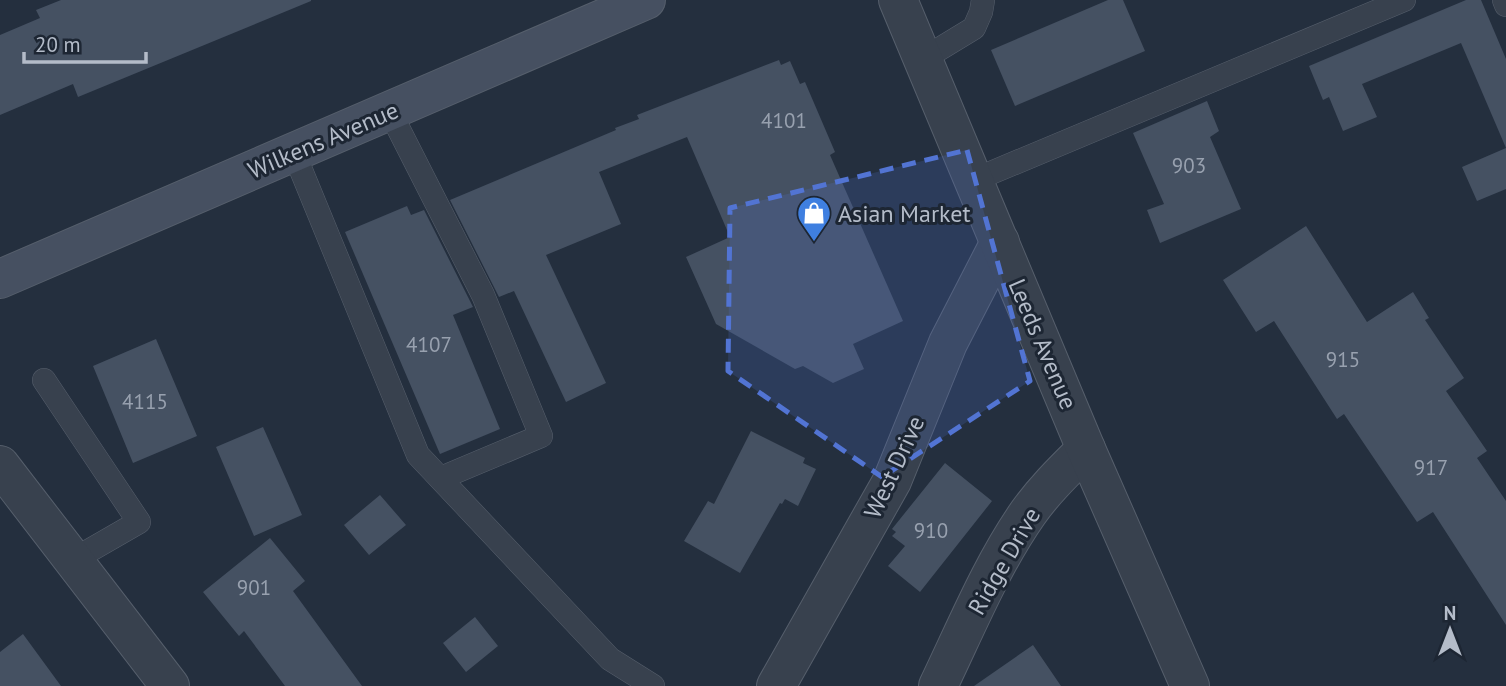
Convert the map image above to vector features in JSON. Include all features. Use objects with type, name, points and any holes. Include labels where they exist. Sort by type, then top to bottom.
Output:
[{"type":"main road","name":"Wilkens Avenue","points":[[0,279],[646,0]]},
{"type":"street","name":"Leeds Avenue","points":[[898,0],[1086,449],[1190,686]]},
{"type":"street","name":"West Drive","points":[[776,686],[892,481],[948,343],[1000,242]]},
{"type":"street","name":"Ridge Drive","points":[[938,686],[1003,553],[1029,512],[1054,481],[1086,449]]},
{"type":"street","points":[[0,465],[170,686]]},
{"type":"lane","points":[[923,59],[974,28],[983,0]]},
{"type":"lane","points":[[974,180],[1404,0]]},
{"type":"lane","points":[[390,112],[483,295],[541,436],[441,478]]},
{"type":"lane","points":[[294,153],[418,455],[611,659],[653,686]]},
{"type":"lane","points":[[44,380],[139,522],[74,560]]},
{"type":"highlighted area","points":[[967,150],[1030,381],[882,477],[728,371],[730,208]]},
{"type":"building","points":[[61,0],[311,1],[78,97],[73,84],[0,115],[0,35],[40,18],[36,10]]},
{"type":"building","points":[[1108,0],[1123,0],[1145,51],[1015,106],[991,50]]},
{"type":"building","points":[[1466,0],[1481,0],[1506,59],[1506,148],[1461,43],[1362,84],[1377,117],[1343,131],[1329,97],[1323,100],[1309,66]]},
{"type":"building","points":[[779,60],[781,65],[790,61],[800,84],[805,82],[835,152],[830,155],[903,321],[853,344],[864,369],[833,383],[803,366],[795,369],[716,324],[686,257],[730,237],[687,137],[599,172],[621,224],[546,255],[606,383],[566,402],[514,291],[499,297],[450,200],[616,130],[615,128],[639,119],[637,115]]},
{"type":"building","points":[[1207,101],[1219,131],[1210,137],[1241,209],[1160,243],[1147,210],[1164,204],[1133,133]]},
{"type":"building","points":[[1506,148],[1506,189],[1477,201],[1462,167]]},
{"type":"building","points":[[407,206],[411,215],[424,210],[473,307],[453,315],[500,429],[440,454],[345,232]]},
{"type":"building","points":[[1306,226],[1367,322],[1413,292],[1429,318],[1425,320],[1464,378],[1446,391],[1487,451],[1477,458],[1506,501],[1506,625],[1433,512],[1417,522],[1344,414],[1337,419],[1274,321],[1256,332],[1223,280]]},
{"type":"building","points":[[156,339],[197,436],[133,463],[93,366]]},
{"type":"building","points":[[263,427],[302,515],[254,536],[216,447]]},
{"type":"building","points":[[751,431],[805,458],[803,463],[816,469],[798,506],[785,499],[780,503],[740,573],[684,541],[708,501],[714,504]]},
{"type":"building","points":[[945,463],[992,501],[920,592],[888,566],[905,546],[892,536],[896,532],[892,529]]},
{"type":"building","points":[[380,495],[406,525],[369,555],[344,525]]},
{"type":"building","points":[[270,538],[305,581],[293,591],[362,686],[285,686],[244,631],[239,636],[203,592]]},
{"type":"building","points":[[475,617],[498,646],[466,672],[443,643]]},
{"type":"building","points":[[23,634],[61,686],[0,686],[0,652]]},
{"type":"building","points":[[1033,645],[1061,686],[974,686]]},
{"type":"place","name":"Asian Market","points":[[814,243]]}]
